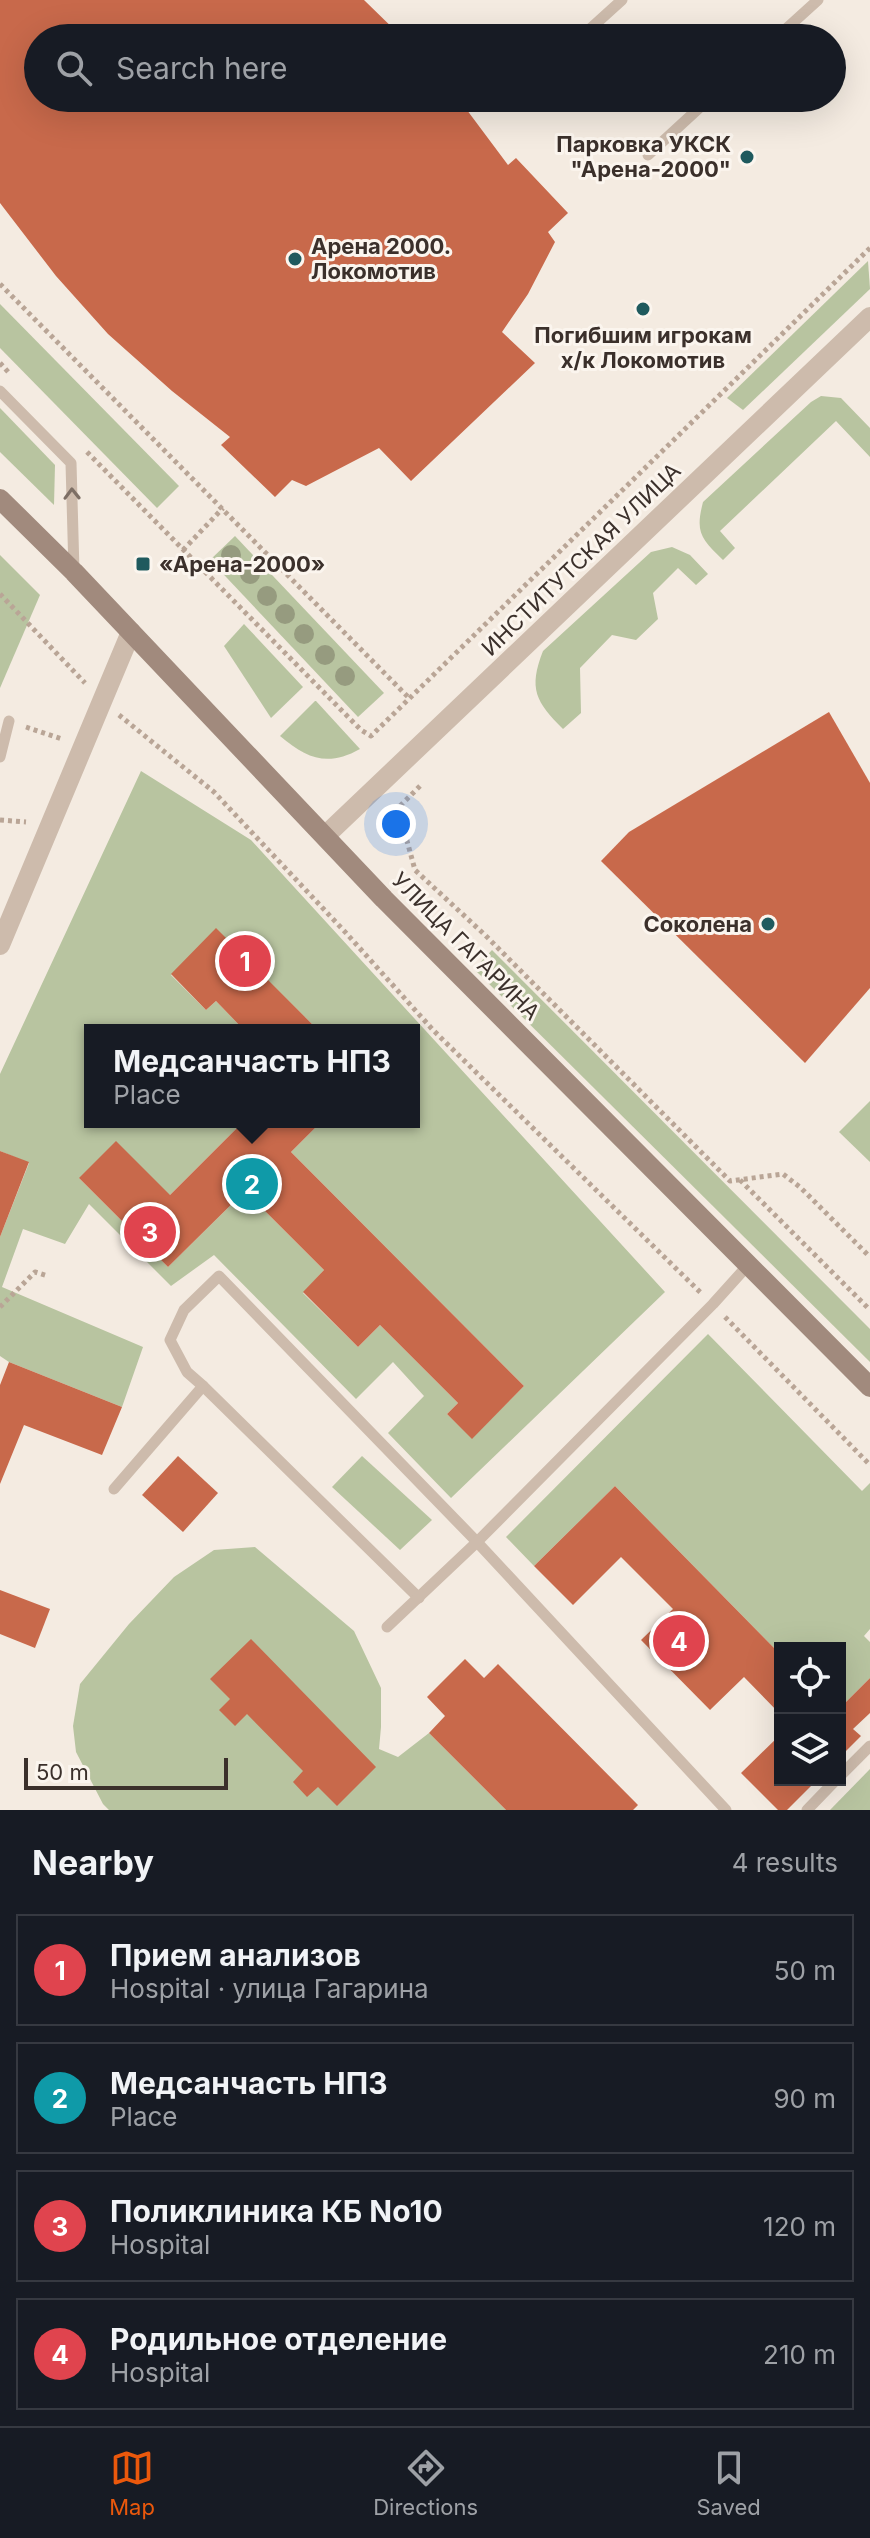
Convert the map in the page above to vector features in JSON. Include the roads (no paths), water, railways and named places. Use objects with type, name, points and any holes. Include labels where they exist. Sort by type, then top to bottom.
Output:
[{"type":"main road","name":"УЛИЦА ГАГАРИНА","points":[[0,499],[74,572],[384,899],[870,1387]]},
{"type":"street","name":"ИНСТИТУТСКАЯ УЛИЦА","points":[[325,836],[870,317]]},
{"type":"street","points":[[1,938],[131,632]]},
{"type":"lane","points":[[595,24],[622,0]]},
{"type":"lane","points":[[791,24],[818,0]]},
{"type":"lane","points":[[648,155],[695,112]]},
{"type":"lane","points":[[0,391],[71,463],[74,572]]},
{"type":"lane","points":[[0,757],[9,721]]},
{"type":"lane","points":[[387,1627],[477,1542],[749,1264]]},
{"type":"lane","points":[[419,1598],[187,1372],[170,1340],[184,1310],[219,1276],[477,1542],[726,1810]]},
{"type":"lane","points":[[114,1489],[203,1386]]},
{"type":"lane","points":[[846,1770],[870,1746]]},
{"type":"lane","points":[[807,1810],[830,1786]]},
{"type":"place","name":"Парковка УКСК \"Арена-2000\"","points":[[747,157]]},
{"type":"place","name":"Арена 2000. Локомотив","points":[[295,259]]},
{"type":"place","name":"Погибшим игрокам х/к Локомотив","points":[[643,309]]},
{"type":"place","name":"«Арена-2000»","points":[[143,564]]},
{"type":"place","name":"Соколена","points":[[768,924]]},
{"type":"place","name":"Прием анализов","points":[[245,961]]},
{"type":"place","name":"Медсанчасть НПЗ","points":[[252,1184]]},
{"type":"place","name":"Поликлиника КБ No10","points":[[150,1232]]},
{"type":"place","name":"Родильное отделение","points":[[679,1641]]}]
